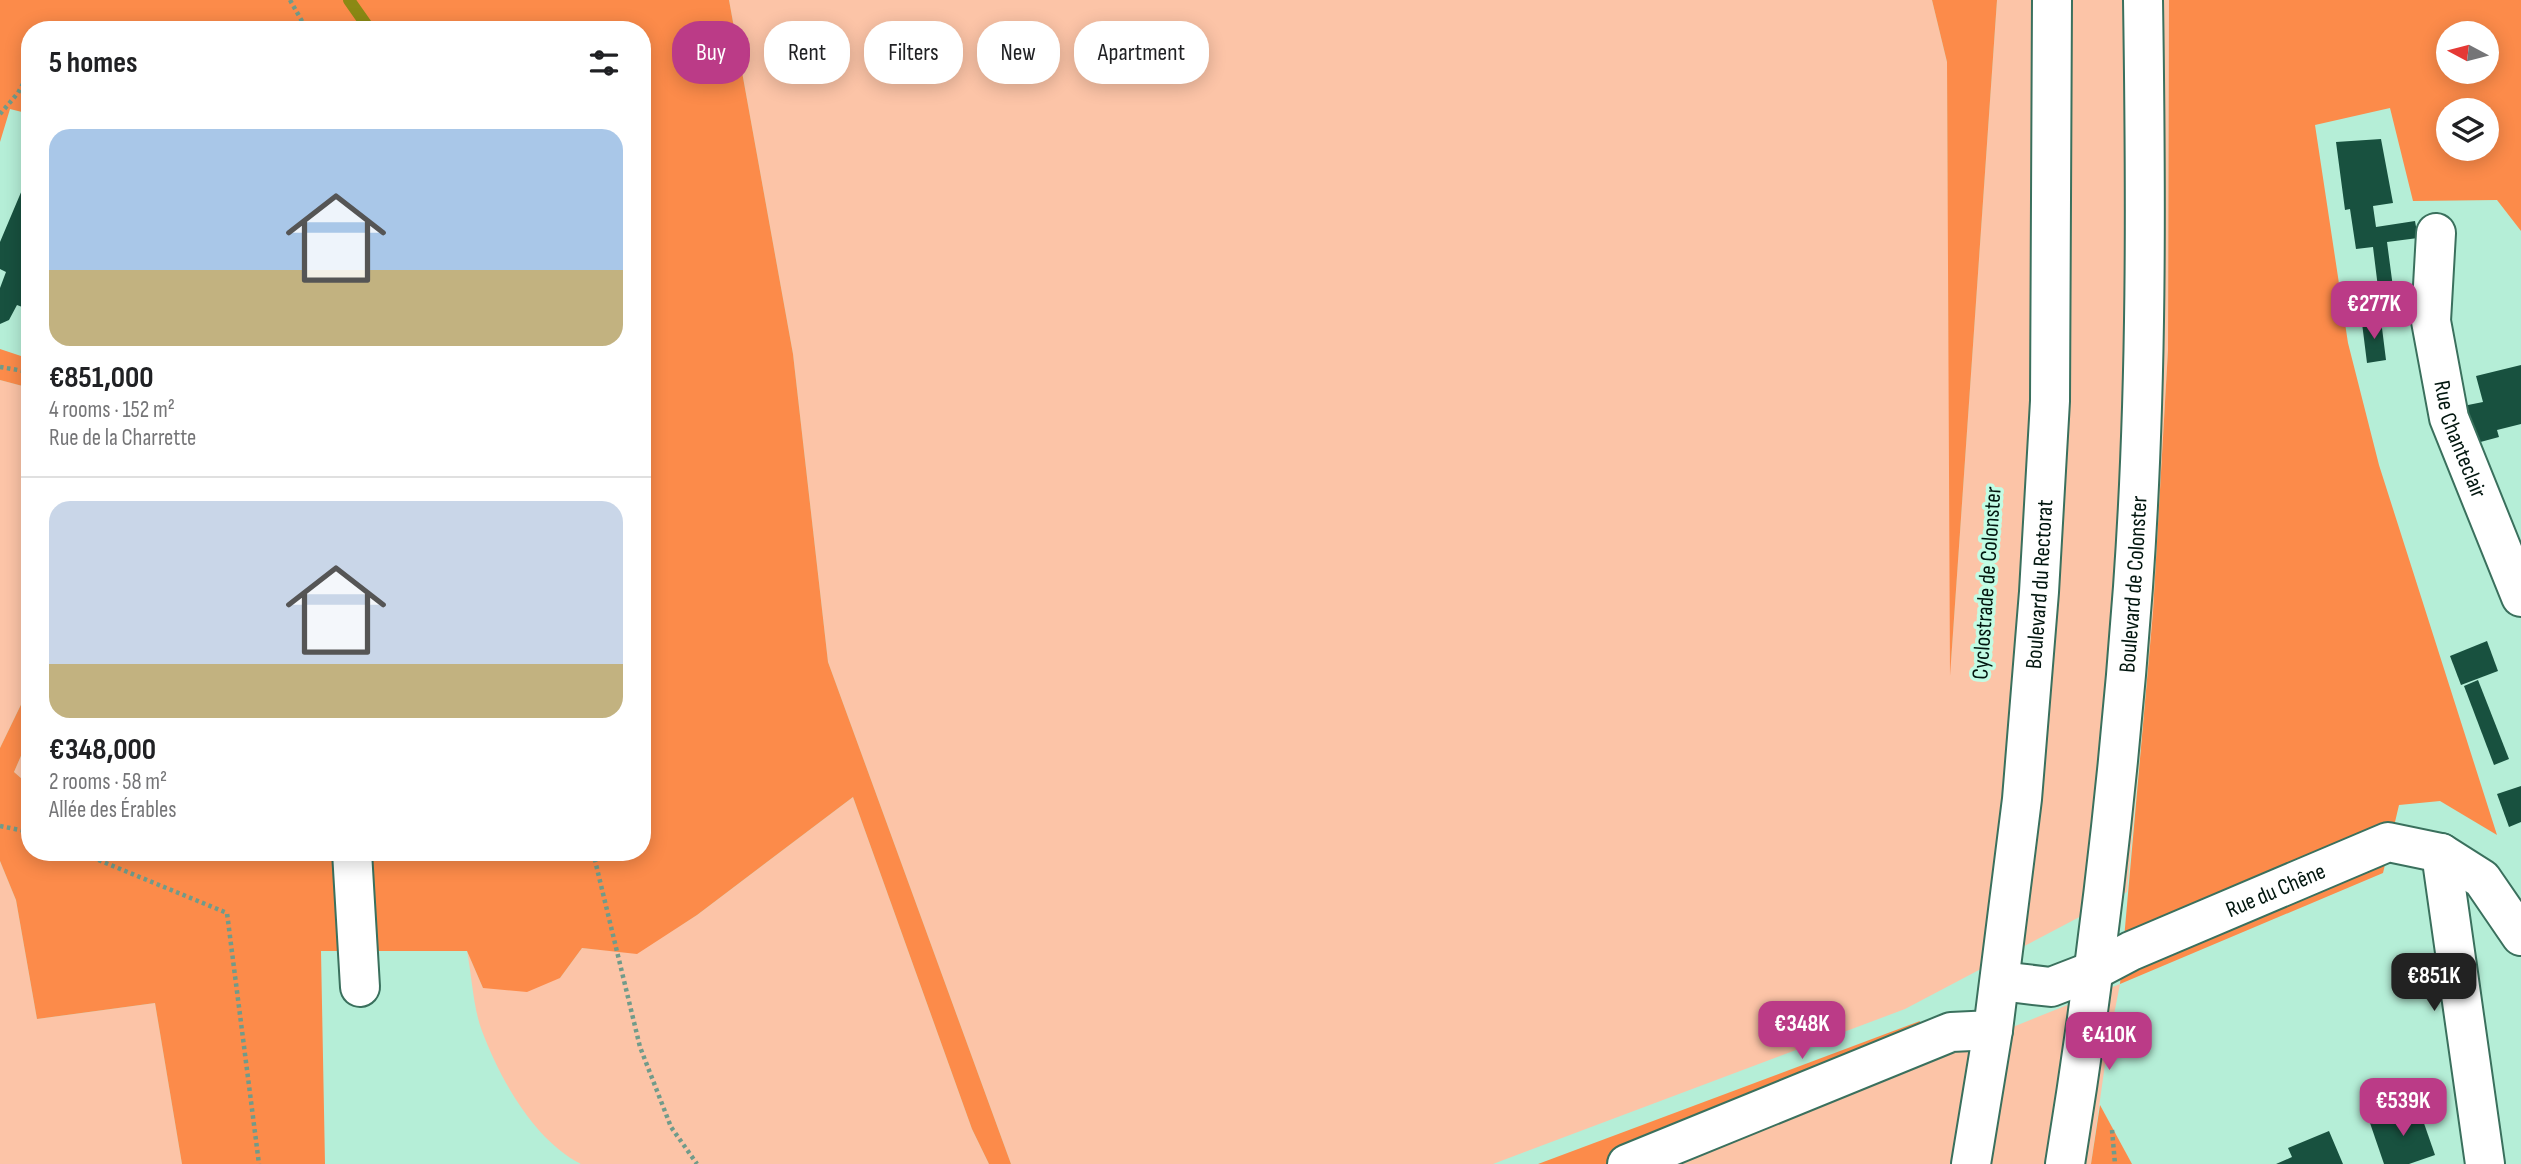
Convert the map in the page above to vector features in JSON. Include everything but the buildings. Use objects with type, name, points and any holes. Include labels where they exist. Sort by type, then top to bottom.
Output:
[{"type":"street","name":"Boulevard du Rectorat","points":[[1971,1164],[2000,981],[2022,799],[2039,592],[2050,401],[2052,0]]},
{"type":"street","name":"Boulevard de Colonster","points":[[2065,1164],[2095,970],[2118,774],[2135,546],[2144,314],[2143,0]]},
{"type":"street","name":"Rue Chanteclair","points":[[2436,233],[2431,321],[2449,418],[2521,597]]},
{"type":"street","name":"Rue du Chêne","points":[[2000,981],[2051,987],[2388,842],[2441,853],[2482,879],[2521,936]]},
{"type":"street","points":[[2441,853],[2485,1164]]},
{"type":"street","points":[[353,861],[360,987]]},
{"type":"street","points":[[1628,1164],[1951,1032],[1993,1030]]},
{"type":"path","points":[[290,0],[302,21]]},
{"type":"path","points":[[0,114],[21,88]]},
{"type":"path","points":[[0,367],[21,370]]},
{"type":"path","points":[[0,826],[21,830]]},
{"type":"path","points":[[101,861],[227,913],[259,1164]]},
{"type":"path","points":[[595,861],[640,1047],[671,1127],[698,1164]]},
{"type":"shaded area","points":[[0,0],[729,0],[733,21],[672,21],[672,84],[744,84],[793,354],[828,662],[1011,1164],[989,1164],[972,1129],[853,797],[697,915],[637,954],[582,948],[560,978],[527,992],[483,988],[467,951],[321,951],[325,1164],[182,1164],[155,1003],[37,1019],[16,900],[0,861],[0,748],[21,705],[21,756],[14,772],[21,778],[21,861],[651,861],[651,21],[21,21],[21,112],[10,109],[0,142]]},
{"type":"shaded area","points":[[729,0],[1932,0],[1947,62],[1951,661],[1997,0],[2169,0],[2168,350],[2153,612],[2127,892],[1905,1009],[1493,1164],[1011,1164],[828,662],[793,354],[744,84],[750,84],[750,21],[733,21]]},
{"type":"shaded area","points":[[1932,0],[1997,0],[1950,676],[1947,62]]},
{"type":"shaded area","points":[[2169,0],[2521,0],[2521,231],[2497,200],[2413,201],[2390,108],[2315,125],[2348,343],[2379,465],[2497,835],[2440,801],[2399,805],[2383,873],[2120,984],[2153,612],[2168,350]]},
{"type":"shaded area","points":[[0,349],[21,356],[21,386],[0,380]]},
{"type":"shaded area","points":[[0,380],[21,386],[21,705],[0,748]]},
{"type":"shaded area","points":[[21,756],[21,778],[14,772]]},
{"type":"shaded area","points":[[853,797],[972,1129],[989,1164],[581,1164],[548,1140],[509,1088],[489,1050],[479,1022],[467,951],[483,988],[560,978],[582,948],[637,953],[697,915]]},
{"type":"shaded area","points":[[0,861],[16,900],[37,1019],[155,1003],[182,1164],[0,1164]]},
{"type":"shaded area","points":[[2120,984],[2107,1050],[2091,1164],[1682,1164],[1905,1070]]},
{"type":"shaded area","points":[[1920,1021],[1908,1067],[1677,1164],[1538,1164]]},
{"type":"shaded area","points":[[2100,1105],[2132,1164],[2091,1164]]},
{"type":"waterway","points":[[349,0],[364,21]]}]
